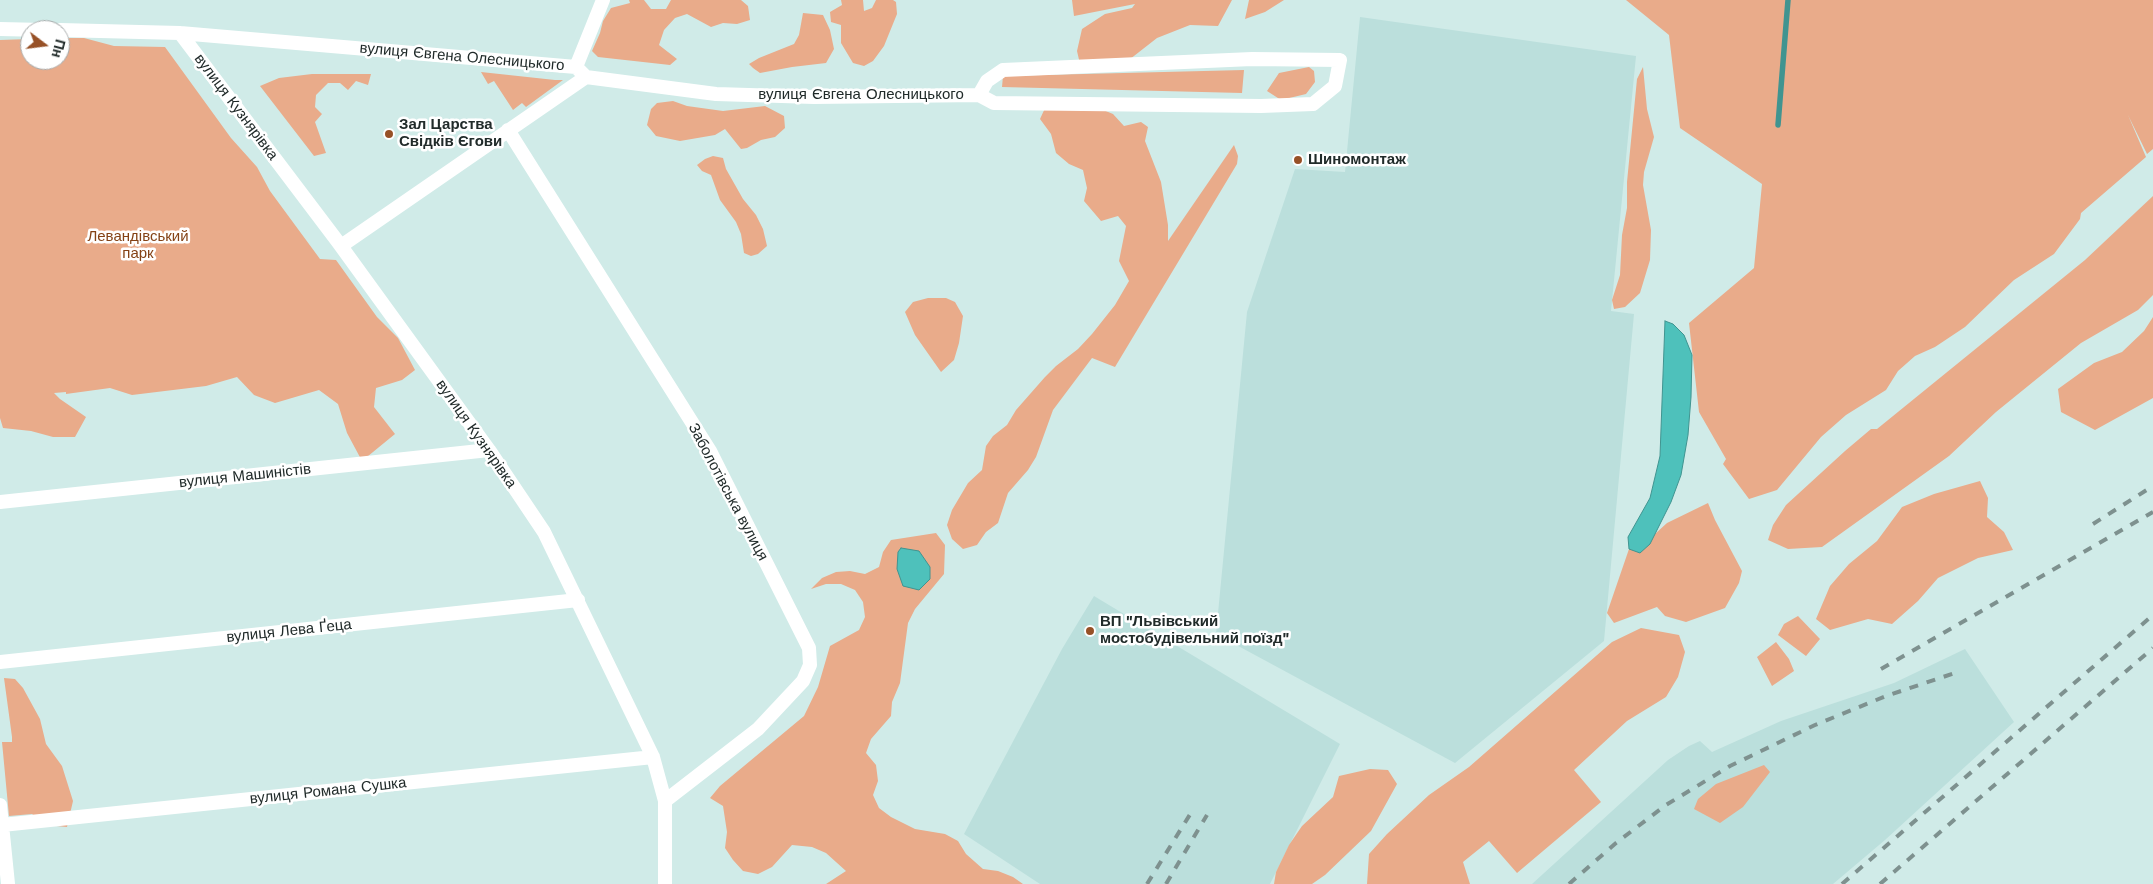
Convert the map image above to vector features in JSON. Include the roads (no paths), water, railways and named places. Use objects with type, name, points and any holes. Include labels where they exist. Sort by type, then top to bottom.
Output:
[{"type":"street","points":[[341,246],[508,130],[581,72],[603,0]]},
{"type":"street","points":[[0,29],[20,29]]},
{"type":"street","name":"вулиця Євгена Олесницького","points":[[70,30],[180,33],[581,72],[716,94],[814,97],[979,95],[994,103],[1261,106],[1313,104],[1335,86],[1340,60],[1252,59],[1003,70],[987,81],[979,95]]},
{"type":"street","name":"вулиця Кузнярівка","points":[[180,33],[341,246],[490,450],[544,532],[653,757],[665,801],[665,884]]},
{"type":"street","name":"Заболотівська вулиця","points":[[508,130],[710,451],[809,648],[810,665],[803,681],[758,728],[665,801]]},
{"type":"street","name":"вулиця Машиністів","points":[[0,502],[490,450]]},
{"type":"street","name":"вулиця Лева Ґеца","points":[[0,662],[578,600]]},
{"type":"street","name":"вулиця Романа Сушка","points":[[2,825],[653,757]]},
{"type":"street","points":[[0,805],[8,884]]},
{"type":"water","points":[[1665,321],[1673,324],[1684,335],[1692,355],[1688,435],[1681,475],[1671,502],[1650,544],[1640,553],[1629,549],[1628,537],[1650,498],[1660,456]]},
{"type":"water","points":[[901,548],[919,551],[930,567],[930,579],[919,590],[903,586],[897,569],[898,552]]},
{"type":"waterway","points":[[1778,125],[1788,0]]},
{"type":"railway","points":[[2093,524],[2153,486]]},
{"type":"railway","points":[[1881,669],[2153,512]]},
{"type":"railway","points":[[1842,884],[2153,615]]},
{"type":"railway","points":[[1880,884],[2153,648]]},
{"type":"railway","points":[[1569,884],[1616,843],[1666,805],[1730,766],[1815,725],[1886,696],[1955,673]]},
{"type":"railway","points":[[1147,884],[1194,808]]},
{"type":"railway","points":[[1166,884],[1207,815]]},
{"type":"place","name":"Зал Царства Свідків Єгови","points":[[389,134]]},
{"type":"place","name":"Шиномонтаж","points":[[1298,160]]},
{"type":"place","name":"ВП \"Львівський мостобудівельний поїзд\"","points":[[1090,631]]},
{"type":"park label","name":"Левандівський парк","points":[[138,246]]}]
